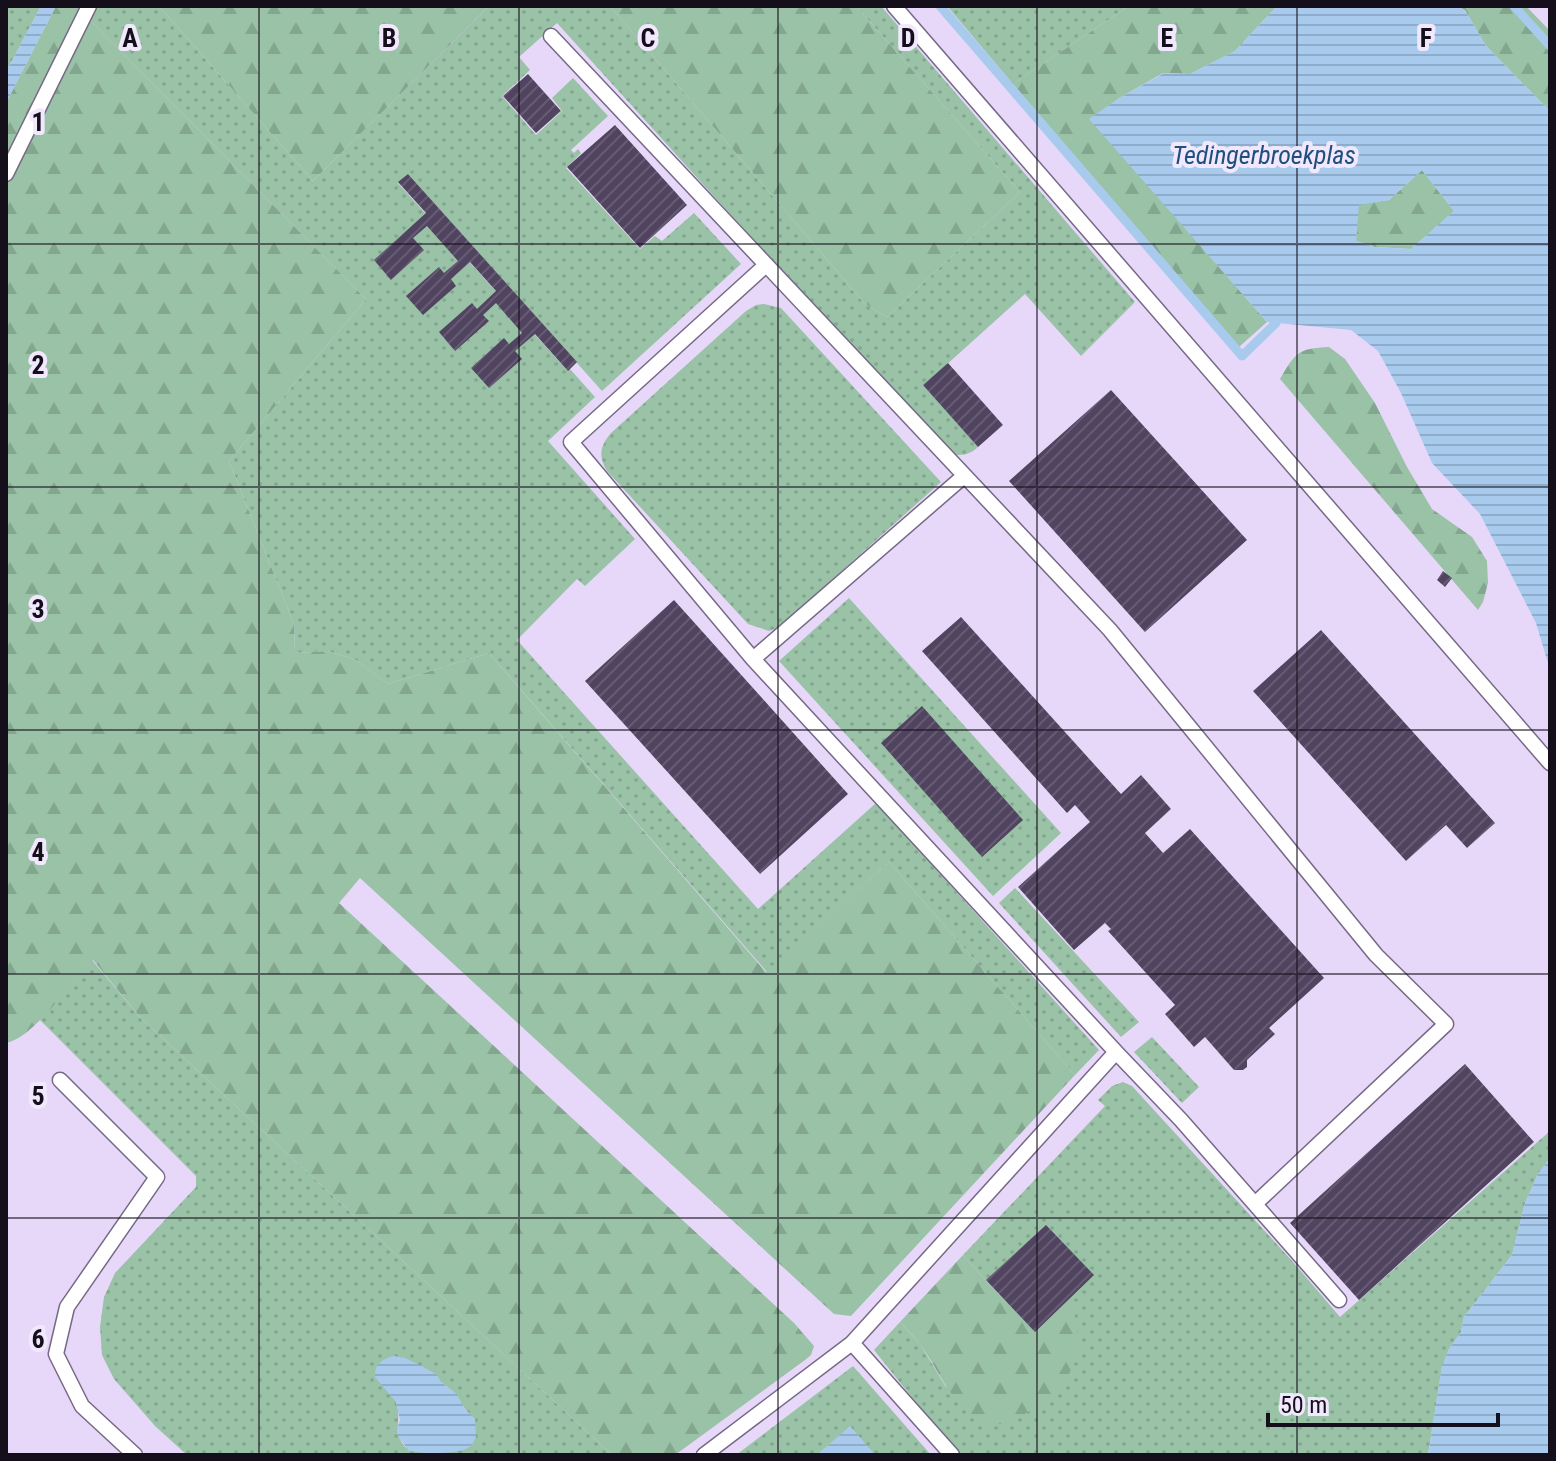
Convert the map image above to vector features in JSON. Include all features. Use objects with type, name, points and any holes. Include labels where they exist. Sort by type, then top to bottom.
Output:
[{"type":"lane","points":[[6,174],[89,6]]},
{"type":"lane","points":[[894,6],[1550,763]]},
{"type":"lane","points":[[551,36],[1110,630],[1376,955],[1446,1024],[1255,1204]]},
{"type":"lane","points":[[766,265],[571,442],[753,659],[1181,1120],[1339,1300]]},
{"type":"lane","points":[[753,659],[964,476]]},
{"type":"lane","points":[[704,1455],[852,1343],[1116,1052]]},
{"type":"lane","points":[[60,1080],[157,1177],[67,1307],[56,1354],[82,1406],[135,1455]]},
{"type":"lane","points":[[852,1343],[952,1455]]},
{"type":"green space","points":[[6,6],[41,6],[6,72]]},
{"type":"green space","points":[[56,6],[76,6],[366,299],[229,461],[294,624],[295,653],[327,651],[356,660],[388,684],[489,653],[766,972],[889,862],[1075,1075],[851,1316],[834,1314],[360,878],[339,903],[794,1323],[814,1346],[805,1360],[675,1455],[612,1455],[140,1017],[93,960],[40,1020],[17,1039],[6,1043],[6,103]]},
{"type":"green space","points":[[76,6],[159,6],[313,181],[489,6],[610,6],[865,304],[887,317],[1020,192],[856,6],[881,6],[1135,302],[1081,356],[1025,294],[924,385],[978,447],[967,454],[945,452],[557,23],[519,57],[530,70],[502,96],[536,135],[562,111],[552,98],[573,78],[608,116],[571,150],[574,153],[578,149],[581,153],[566,168],[640,249],[655,236],[662,241],[694,213],[741,264],[602,391],[408,174],[398,183],[595,397],[548,441],[635,539],[585,586],[577,579],[517,640],[758,909],[876,803],[1099,1050],[1075,1075],[889,862],[767,972],[489,653],[388,684],[356,660],[327,651],[295,653],[294,624],[229,461],[366,299]]},
{"type":"green space","points":[[159,6],[489,6],[313,181]]},
{"type":"green space","points":[[610,6],[856,6],[1020,192],[887,317],[865,304]]},
{"type":"green space","points":[[947,6],[1129,6],[1013,84]]},
{"type":"green space","points":[[1129,6],[1277,6],[1235,51],[1190,74],[1163,73],[1090,119],[1267,322],[1239,347],[1013,84]]},
{"type":"green space","points":[[1456,6],[1526,6],[1550,31],[1550,111],[1486,46],[1465,10]]},
{"type":"green space","points":[[1422,170],[1454,211],[1411,249],[1375,247],[1356,241],[1358,204],[1389,200]]},
{"type":"green space","points":[[764,304],[781,308],[941,482],[778,628],[769,631],[748,624],[607,471],[601,456],[604,442],[611,433],[746,311]]},
{"type":"green space","points":[[1329,347],[1345,359],[1375,403],[1432,509],[1472,537],[1487,561],[1488,583],[1478,610],[1280,379],[1298,354]]},
{"type":"green space","points":[[849,598],[1061,833],[993,896],[779,661]]},
{"type":"green space","points":[[1015,888],[1139,1022],[1121,1037],[999,903]]},
{"type":"green space","points":[[92,960],[140,1017],[612,1455],[187,1455],[155,1426],[114,1379],[102,1355],[100,1327],[104,1297],[115,1273],[196,1187],[196,1176],[40,1020]],"holes":[[[441,1382],[475,1419],[472,1445],[457,1451],[405,1447],[399,1435],[396,1402]]]},
{"type":"green space","points":[[1152,1037],[1199,1087],[1182,1103],[1134,1052]]},
{"type":"green space","points":[[1123,1082],[1132,1086],[1340,1317],[1550,1131],[1550,1158],[1538,1174],[1525,1203],[1512,1255],[1464,1317],[1461,1332],[1449,1349],[1442,1367],[1428,1455],[958,1455],[874,1350],[900,1322],[920,1344],[946,1387],[1020,1305],[1005,1302],[963,1255],[1105,1106],[1098,1100],[1112,1086]]},
{"type":"green space","points":[[963,1255],[1005,1302],[1020,1305],[1059,1300],[1072,1307],[1078,1337],[1072,1368],[1051,1394],[1010,1422],[982,1421],[964,1408],[919,1343],[900,1322]]},
{"type":"green space","points":[[853,1366],[931,1455],[875,1455],[850,1427],[817,1455],[736,1455]]},
{"type":"water","points":[[41,6],[56,6],[6,103],[6,72]]},
{"type":"water","name":"Tedingerbroekplas","points":[[1277,6],[1456,6],[1465,10],[1486,46],[1550,111],[1550,670],[1536,623],[1480,514],[1432,463],[1401,393],[1378,351],[1351,330],[1267,322],[1089,119],[1164,73],[1190,74],[1235,51]],"holes":[[[1422,170],[1454,211],[1411,249],[1375,247],[1356,241],[1359,205],[1389,200]]]},
{"type":"water","points":[[1550,1158],[1550,1455],[1428,1455],[1442,1366],[1461,1332],[1464,1317],[1512,1255],[1525,1203],[1538,1174]]},
{"type":"water","points":[[394,1356],[405,1358],[437,1375],[457,1394],[464,1408],[475,1419],[476,1437],[472,1445],[464,1450],[433,1454],[409,1451],[397,1435],[400,1420],[396,1402],[375,1377],[380,1363]]},
{"type":"water","points":[[850,1426],[875,1455],[817,1455]]},
{"type":"building","points":[[528,74],[561,111],[536,133],[503,96]]},
{"type":"building","points":[[615,125],[687,205],[640,248],[567,167]]},
{"type":"building","points":[[408,174],[577,362],[568,371],[535,334],[515,351],[522,359],[489,388],[471,368],[504,338],[509,344],[522,333],[496,303],[483,315],[489,321],[455,351],[439,332],[472,303],[477,309],[496,291],[470,262],[451,279],[456,286],[423,315],[406,296],[439,267],[444,273],[458,261],[427,226],[413,238],[424,250],[391,280],[374,260],[426,213],[398,182]]},
{"type":"building","points":[[948,363],[1003,425],[978,447],[923,385]]},
{"type":"building","points":[[1111,390],[1247,540],[1145,632],[1009,481]]},
{"type":"building","points":[[1443,571],[1452,578],[1445,587],[1437,580]]},
{"type":"building","points":[[674,600],[848,794],[760,874],[585,681]]},
{"type":"building","points":[[961,617],[1121,794],[1141,775],[1171,809],[1145,833],[1163,853],[1190,829],[1324,978],[1269,1028],[1275,1034],[1247,1060],[1247,1067],[1243,1070],[1234,1070],[1205,1037],[1194,1047],[1165,1014],[1175,1005],[1108,931],[1111,929],[1105,923],[1074,950],[1018,887],[1090,822],[1075,805],[1067,813],[922,651]]},
{"type":"building","points":[[1321,630],[1495,823],[1467,848],[1446,825],[1406,861],[1253,691]]},
{"type":"building","points":[[922,706],[1023,820],[982,857],[881,743]]},
{"type":"building","points":[[1465,1064],[1534,1142],[1359,1300],[1290,1223]]},
{"type":"building","points":[[1046,1225],[1094,1275],[1035,1332],[986,1280]]},
{"type":"waterway","points":[[940,6],[1242,356],[1276,323]]},
{"type":"waterway","points":[[1514,6],[1550,46]]}]
